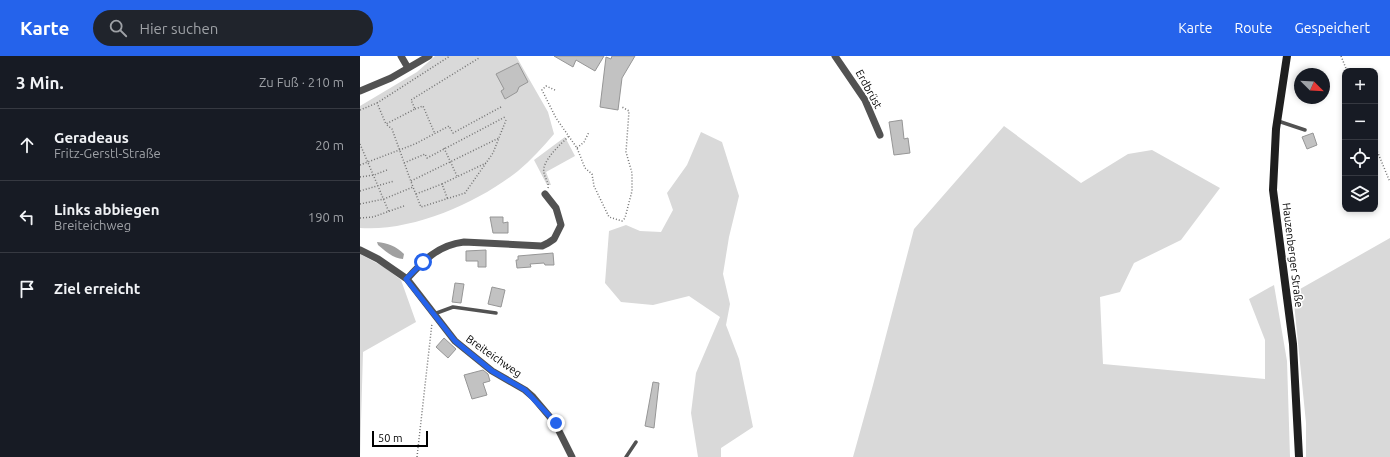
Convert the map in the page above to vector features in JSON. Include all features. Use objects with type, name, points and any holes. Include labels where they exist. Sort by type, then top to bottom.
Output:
[{"type":"main road","name":"Hauzenberger Straße","points":[[1287,56],[1277,121],[1273,190],[1293,344],[1299,457]]},
{"type":"street","points":[[401,56],[408,68]]},
{"type":"street","points":[[360,91],[408,68],[429,56]]},
{"type":"street","name":"Erdbrüst","points":[[835,56],[865,100],[880,135]]},
{"type":"street","points":[[406,279],[434,252],[455,243],[464,242],[542,246],[548,243],[554,239],[561,225],[556,208],[545,194]]},
{"type":"street","name":"Breiteichweg","points":[[360,250],[378,259],[406,279],[433,315],[455,341],[471,356],[533,398],[556,423],[572,457]]},
{"type":"lane","points":[[1277,121],[1305,130]]},
{"type":"lane","points":[[433,315],[453,307],[496,313]]},
{"type":"lane","points":[[626,457],[636,442]]},
{"type":"path","points":[[360,110],[377,103],[450,56]]},
{"type":"path","points":[[1341,56],[1345,68]]},
{"type":"path","points":[[415,109],[411,100],[479,58]]},
{"type":"path","points":[[556,90],[546,86],[542,90],[556,118],[577,148],[585,168],[592,174],[594,186],[609,216],[622,221],[625,218],[632,190],[632,173],[626,152],[629,111],[622,107]]},
{"type":"path","points":[[377,103],[386,124],[392,129],[421,207],[448,200],[465,193],[486,163],[500,138],[506,120]]},
{"type":"path","points":[[386,124],[423,106],[435,134]]},
{"type":"path","points":[[360,165],[369,163],[415,144],[449,126],[453,133],[501,107]]},
{"type":"path","points":[[404,163],[425,154],[426,158],[505,117]]},
{"type":"path","points":[[577,148],[584,142],[589,132]]},
{"type":"path","points":[[545,194],[549,186],[543,172],[545,164],[554,150],[569,136]]},
{"type":"path","points":[[411,181],[500,138]]},
{"type":"path","points":[[360,144],[389,212]]},
{"type":"path","points":[[444,148],[457,176]]},
{"type":"path","points":[[1378,153],[1390,182]]},
{"type":"path","points":[[416,194],[442,184],[486,163]]},
{"type":"path","points":[[360,177],[374,175],[387,170]]},
{"type":"path","points":[[360,191],[394,181]]},
{"type":"path","points":[[442,184],[448,200]]},
{"type":"path","points":[[360,204],[384,199],[413,187]]},
{"type":"path","points":[[360,218],[373,217],[404,206]]},
{"type":"path","points":[[416,457],[433,315]]},
{"type":"shaded area","points":[[435,56],[516,56],[548,112],[554,134],[518,171],[484,194],[464,204],[444,213],[401,225],[380,228],[360,228],[360,106],[417,72]]},
{"type":"shaded area","points":[[1004,126],[1081,183],[1128,154],[1152,150],[1220,188],[1181,240],[1134,263],[1120,292],[1100,297],[1103,364],[1265,379],[1265,340],[1249,299],[1274,285],[1287,361],[1290,457],[853,457],[914,229]]},
{"type":"shaded area","points":[[701,132],[722,142],[739,196],[729,237],[723,274],[730,304],[726,325],[739,359],[753,427],[721,448],[721,457],[698,457],[691,413],[696,373],[720,317],[689,296],[653,305],[621,302],[605,283],[609,231],[626,225],[640,231],[661,232],[673,210],[667,193],[687,165]]},
{"type":"shaded area","points":[[565,137],[575,156],[546,172],[551,185],[547,185],[534,160]]},
{"type":"shaded area","points":[[1390,238],[1390,457],[1306,457],[1306,423],[1293,293]]},
{"type":"shaded area","points":[[377,242],[395,247],[404,254],[403,259],[396,258],[378,245]]},
{"type":"shaded area","points":[[360,254],[384,267],[401,280],[416,322],[363,352],[360,457]]},
{"type":"building","points":[[554,56],[604,56],[595,71],[576,60],[573,67]]},
{"type":"building","points":[[612,56],[635,56],[622,78],[618,110],[600,107],[606,57],[611,59]]},
{"type":"building","points":[[518,63],[528,82],[519,87],[517,92],[505,99],[501,91],[504,89],[496,74]]},
{"type":"building","points":[[902,120],[904,139],[908,138],[910,153],[894,155],[889,122]]},
{"type":"building","points":[[1313,133],[1317,145],[1307,149],[1302,137]]},
{"type":"building","points":[[490,217],[503,217],[503,223],[508,222],[508,233],[493,233]]},
{"type":"building","points":[[486,250],[486,267],[478,267],[478,261],[466,261],[466,251]]},
{"type":"building","points":[[553,253],[554,265],[545,265],[544,263],[530,264],[531,267],[517,268],[516,260],[518,260],[518,256]]},
{"type":"building","points":[[455,283],[464,284],[461,303],[452,302]]},
{"type":"building","points":[[492,287],[505,290],[501,307],[488,304]]},
{"type":"building","points":[[444,338],[456,349],[448,358],[436,347]]},
{"type":"building","points":[[483,370],[488,374],[490,381],[483,383],[487,395],[472,399],[464,375]]},
{"type":"building","points":[[653,382],[659,383],[654,428],[645,426]]},
{"type":"route","points":[[423,262],[406,279],[433,315],[455,341],[471,356],[492,371],[525,390],[556,423]]}]
